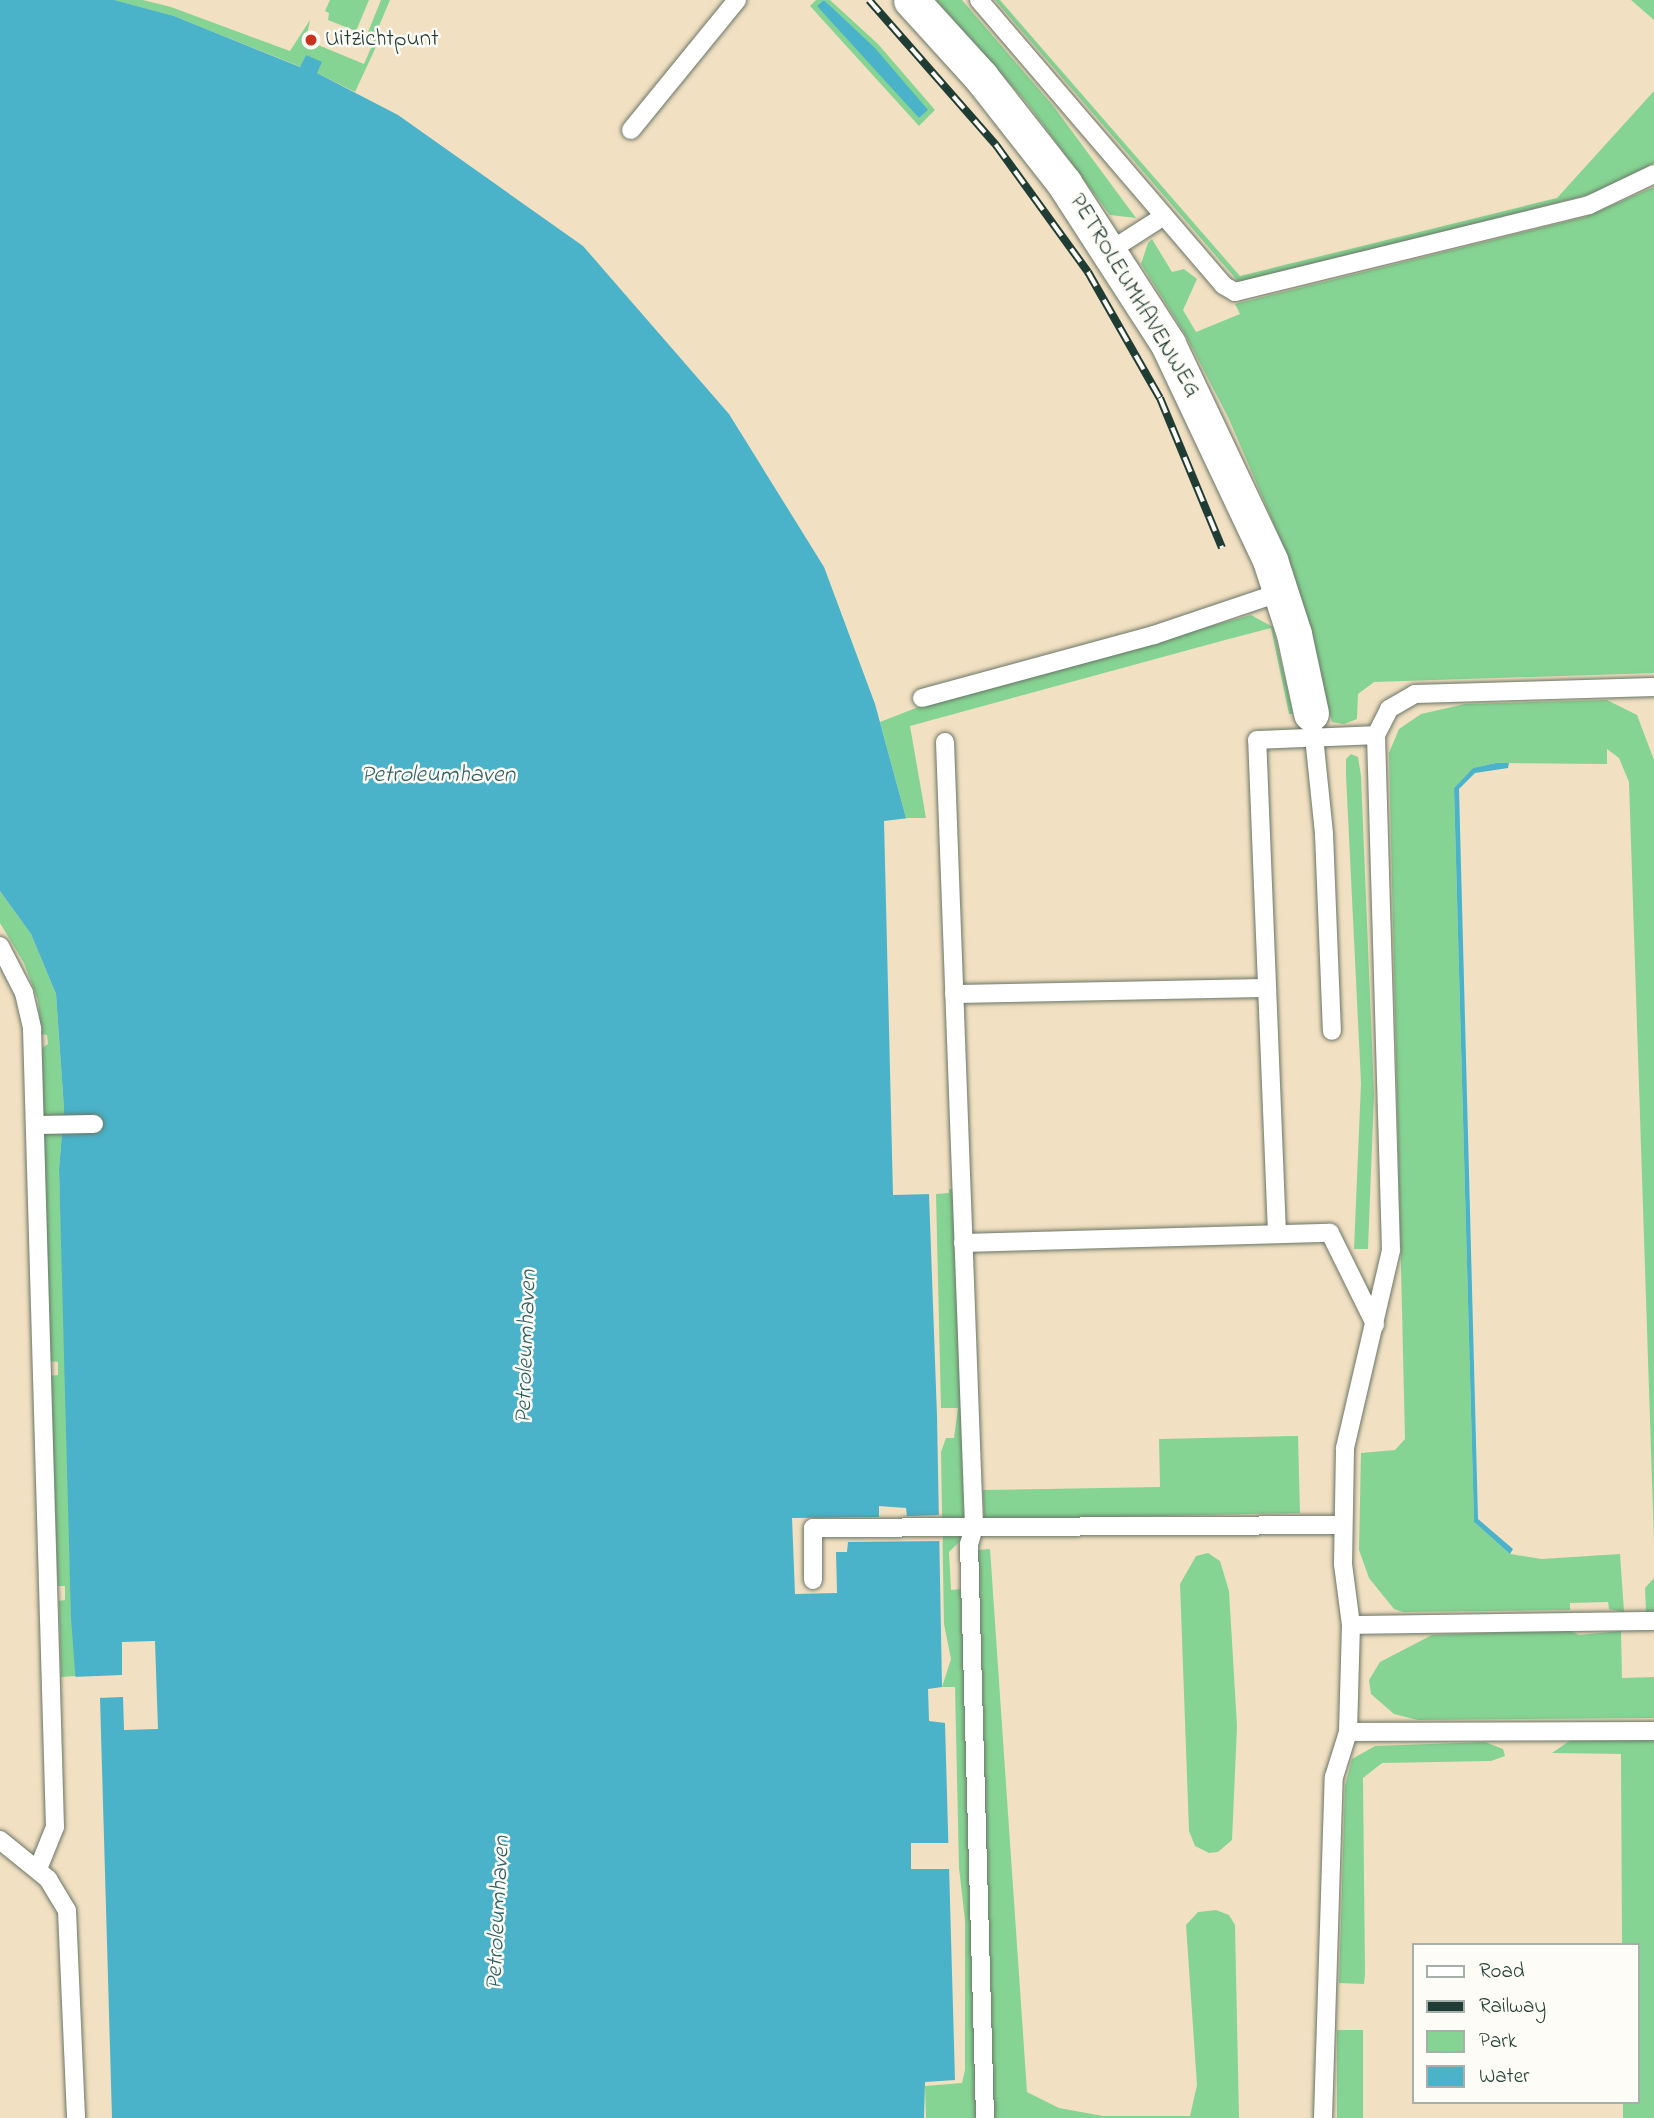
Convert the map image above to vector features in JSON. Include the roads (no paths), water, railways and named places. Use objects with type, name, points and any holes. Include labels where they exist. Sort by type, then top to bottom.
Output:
[{"type":"street","name":"PETROLEUMHAVENWEG","points":[[911,0],[1026,131],[1111,250],[1168,344],[1210,426],[1282,592],[1313,725]]},
{"type":"lane","points":[[631,130],[737,0]]},
{"type":"lane","points":[[979,0],[1223,285],[1248,292],[1589,205],[1654,174]]},
{"type":"lane","points":[[1111,250],[1164,216]]},
{"type":"lane","points":[[922,698],[1154,635],[1282,592]]},
{"type":"lane","points":[[1324,2118],[1334,1777],[1348,1732],[1351,1625],[1343,1525],[1345,1448],[1391,1251],[1376,735],[1389,709],[1415,694],[1654,687]]},
{"type":"lane","points":[[1277,1234],[1257,740],[1313,725],[1376,735]]},
{"type":"lane","points":[[1313,725],[1324,834],[1332,1031]]},
{"type":"lane","points":[[945,742],[974,1527],[969,1544],[985,2118]]},
{"type":"lane","points":[[0,946],[18,978],[30,1017],[40,1125],[55,1827],[38,1869]]},
{"type":"lane","points":[[954,994],[1267,988]]},
{"type":"lane","points":[[40,1125],[94,1124]]},
{"type":"lane","points":[[963,1243],[1330,1233],[1375,1324]]},
{"type":"lane","points":[[813,1580],[813,1528],[1343,1525]]},
{"type":"lane","points":[[1351,1625],[1650,1621]]},
{"type":"lane","points":[[1348,1732],[1654,1731]]},
{"type":"lane","points":[[0,1840],[38,1869],[67,1911],[76,2118]]},
{"type":"water","name":"Petroleumhaven","points":[[0,0],[114,0],[174,16],[300,67],[306,55],[322,62],[317,73],[398,115],[583,246],[729,414],[824,567],[875,704],[906,818],[929,1194],[937,1416],[942,1687],[928,1689],[929,1721],[945,1723],[955,2080],[925,2082],[924,2118],[112,2118],[100,1698],[77,1698],[71,1618],[59,1169],[64,1109],[56,994],[31,934],[0,891]]},
{"type":"water","points":[[824,0],[875,48],[928,110],[919,118],[817,6]]},
{"type":"water","points":[[1509,763],[1508,768],[1475,773],[1459,789],[1478,1519],[1513,1549],[1510,1554],[1474,1522],[1454,788],[1473,768]]},
{"type":"railway","points":[[869,0],[996,145],[1088,272],[1160,398],[1222,548]]},
{"type":"place","name":"Uitzichtpunt","points":[[311,40]]}]
